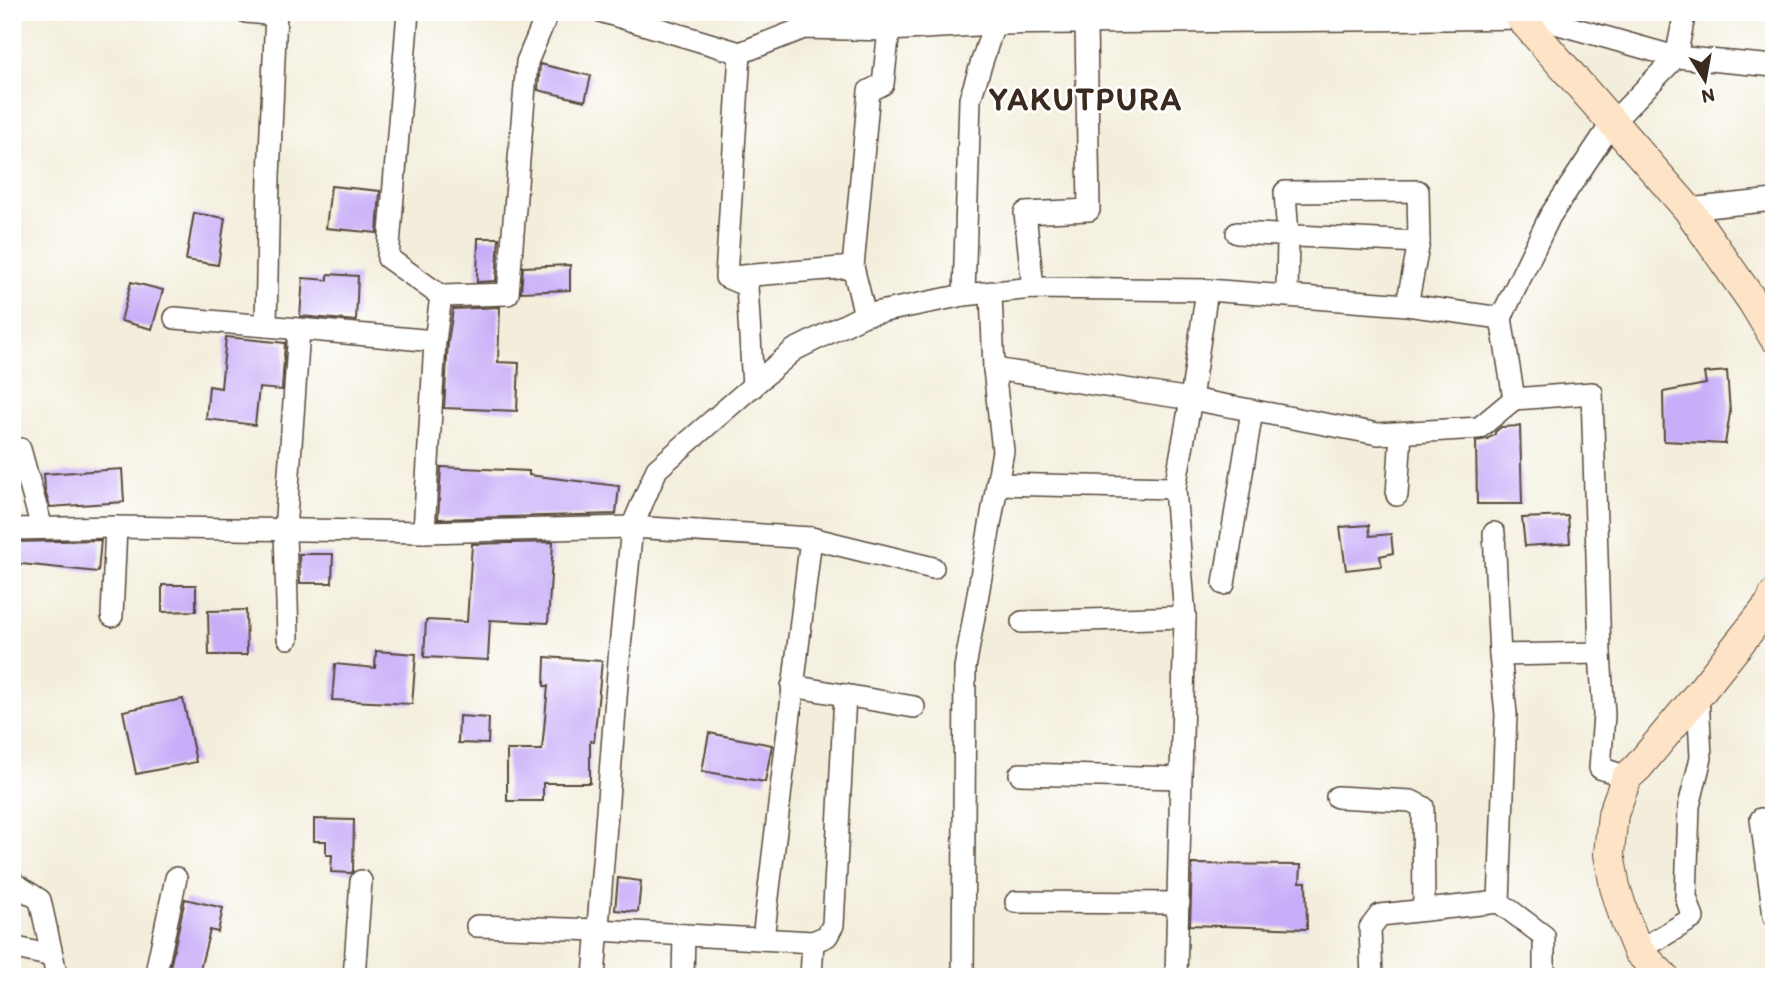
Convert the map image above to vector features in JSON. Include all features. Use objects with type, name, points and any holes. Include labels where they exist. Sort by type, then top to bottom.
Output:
[{"type":"street","points":[[246,12],[276,14],[266,326]]},
{"type":"street","points":[[408,12],[388,258],[441,296],[508,293],[527,62],[548,12]]},
{"type":"street","points":[[603,12],[740,52],[805,20],[890,30],[940,19],[994,24],[1537,18],[1676,57],[1774,66]]},
{"type":"street","points":[[1514,398],[1501,318],[1550,216],[1612,123],[1676,57],[1685,12]]},
{"type":"street","points":[[1521,18],[1688,209],[1774,337]]},
{"type":"street","points":[[1032,288],[1025,213],[1089,210],[1086,23]]},
{"type":"street","points":[[964,295],[970,99],[994,24]]},
{"type":"street","points":[[865,315],[853,267],[869,91],[883,84],[890,30]]},
{"type":"street","points":[[726,277],[740,52]]},
{"type":"street","points":[[1287,295],[1288,236],[1285,192],[1418,191],[1419,242],[1407,305]]},
{"type":"street","points":[[1688,209],[1774,200]]},
{"type":"street","points":[[1237,233],[1419,242]]},
{"type":"street","points":[[726,277],[853,267]]},
{"type":"street","points":[[726,277],[747,286],[752,387]]},
{"type":"street","points":[[594,977],[632,527],[657,468],[794,350],[865,315],[964,295],[1032,288],[1207,290],[1287,295],[1407,305],[1501,318]]},
{"type":"street","points":[[1176,977],[1185,617],[1175,488],[1207,290]]},
{"type":"street","points":[[963,977],[965,668],[1003,452],[994,369],[991,293]]},
{"type":"street","points":[[424,532],[435,341],[441,296]]},
{"type":"street","points":[[174,318],[435,341]]},
{"type":"street","points":[[288,638],[285,531],[299,330]]},
{"type":"street","points":[[994,369],[1191,399],[1378,434],[1479,428],[1514,398],[1592,393],[1604,715],[1600,768],[1627,777]]},
{"type":"street","points":[[1224,584],[1252,411]]},
{"type":"street","points":[[1397,495],[1401,433]]},
{"type":"street","points":[[12,447],[20,449],[42,528]]},
{"type":"street","points":[[997,484],[1175,488]]},
{"type":"street","points":[[112,616],[116,527]]},
{"type":"street","points":[[12,529],[116,527],[424,532],[632,527],[811,538],[933,568]]},
{"type":"street","points":[[1494,533],[1506,714],[1499,902]]},
{"type":"street","points":[[763,939],[811,538]]},
{"type":"street","points":[[1664,977],[1638,951],[1625,919],[1609,854],[1612,814],[1627,777],[1698,695],[1774,596]]},
{"type":"street","points":[[1021,622],[1185,617]]},
{"type":"street","points":[[1500,655],[1600,653]]},
{"type":"street","points":[[792,686],[914,707]]},
{"type":"street","points":[[477,926],[813,942],[827,936],[833,925],[845,695]]},
{"type":"street","points":[[1638,951],[1693,918],[1686,897],[1689,806],[1701,758],[1698,695]]},
{"type":"street","points":[[1020,774],[1180,778]]},
{"type":"street","points":[[1336,797],[1410,801],[1423,807],[1424,910]]},
{"type":"street","points":[[1761,819],[1774,916]]},
{"type":"street","points":[[155,977],[176,878]]},
{"type":"street","points":[[354,977],[361,881]]},
{"type":"street","points":[[12,882],[40,900],[55,966]]},
{"type":"street","points":[[1016,902],[1179,904]]},
{"type":"street","points":[[1372,977],[1370,928],[1380,915],[1499,902],[1544,936],[1544,977]]},
{"type":"street","points":[[683,977],[684,935]]},
{"type":"street","points":[[811,977],[813,942]]},
{"type":"street","points":[[12,947],[55,966]]},
{"type":"building","points":[[540,64],[591,76],[585,101],[538,90]]},
{"type":"building","points":[[331,186],[380,191],[377,233],[326,228]]},
{"type":"building","points":[[194,213],[225,218],[218,265],[186,260]]},
{"type":"building","points":[[478,238],[499,238],[496,281],[477,282]]},
{"type":"building","points":[[570,265],[570,290],[521,292],[523,267]]},
{"type":"building","points":[[328,274],[358,276],[356,321],[300,316],[303,278],[328,280]]},
{"type":"building","points":[[131,282],[163,290],[152,329],[121,321]]},
{"type":"building","points":[[500,307],[498,362],[519,363],[517,411],[444,408],[453,309]]},
{"type":"building","points":[[226,337],[285,343],[282,390],[259,388],[255,425],[206,419],[209,386],[221,388]]},
{"type":"building","points":[[1727,371],[1730,413],[1725,444],[1664,441],[1663,392],[1706,384],[1704,373]]},
{"type":"building","points":[[1520,426],[1522,504],[1477,504],[1476,441],[1487,439],[1501,427]]},
{"type":"building","points":[[441,467],[529,471],[529,475],[619,486],[616,514],[438,519]]},
{"type":"building","points":[[122,469],[124,502],[50,507],[44,474]]},
{"type":"building","points":[[1568,516],[1570,543],[1525,546],[1522,518]]},
{"type":"building","points":[[1369,525],[1370,536],[1391,534],[1393,553],[1380,556],[1382,566],[1346,570],[1340,527]]},
{"type":"building","points":[[101,540],[98,572],[12,563],[12,542]]},
{"type":"building","points":[[553,542],[548,623],[490,620],[488,660],[424,657],[426,620],[467,622],[472,544]]},
{"type":"building","points":[[299,554],[333,554],[332,583],[300,583]]},
{"type":"building","points":[[162,585],[196,585],[196,611],[162,612]]},
{"type":"building","points":[[246,610],[247,655],[209,655],[208,611]]},
{"type":"building","points":[[376,651],[416,654],[412,704],[332,700],[335,664],[375,668]]},
{"type":"building","points":[[545,657],[602,661],[594,742],[590,741],[590,783],[543,783],[543,801],[507,801],[507,750],[542,750],[548,686],[544,686]]},
{"type":"building","points":[[183,699],[196,762],[136,774],[123,711]]},
{"type":"building","points":[[459,716],[489,718],[488,744],[458,743]]},
{"type":"building","points":[[709,733],[772,745],[765,782],[702,771]]},
{"type":"building","points":[[314,819],[354,820],[351,873],[331,872],[332,855],[326,855],[326,841],[314,841]]},
{"type":"building","points":[[1192,864],[1301,865],[1300,882],[1306,882],[1307,929],[1190,925]]},
{"type":"building","points":[[618,878],[641,881],[638,912],[615,910]]},
{"type":"building","points":[[185,899],[223,908],[218,932],[210,930],[198,977],[168,977]]},
{"type":"district","name":"YAKUTPURA","points":[[1086,99]]}]
